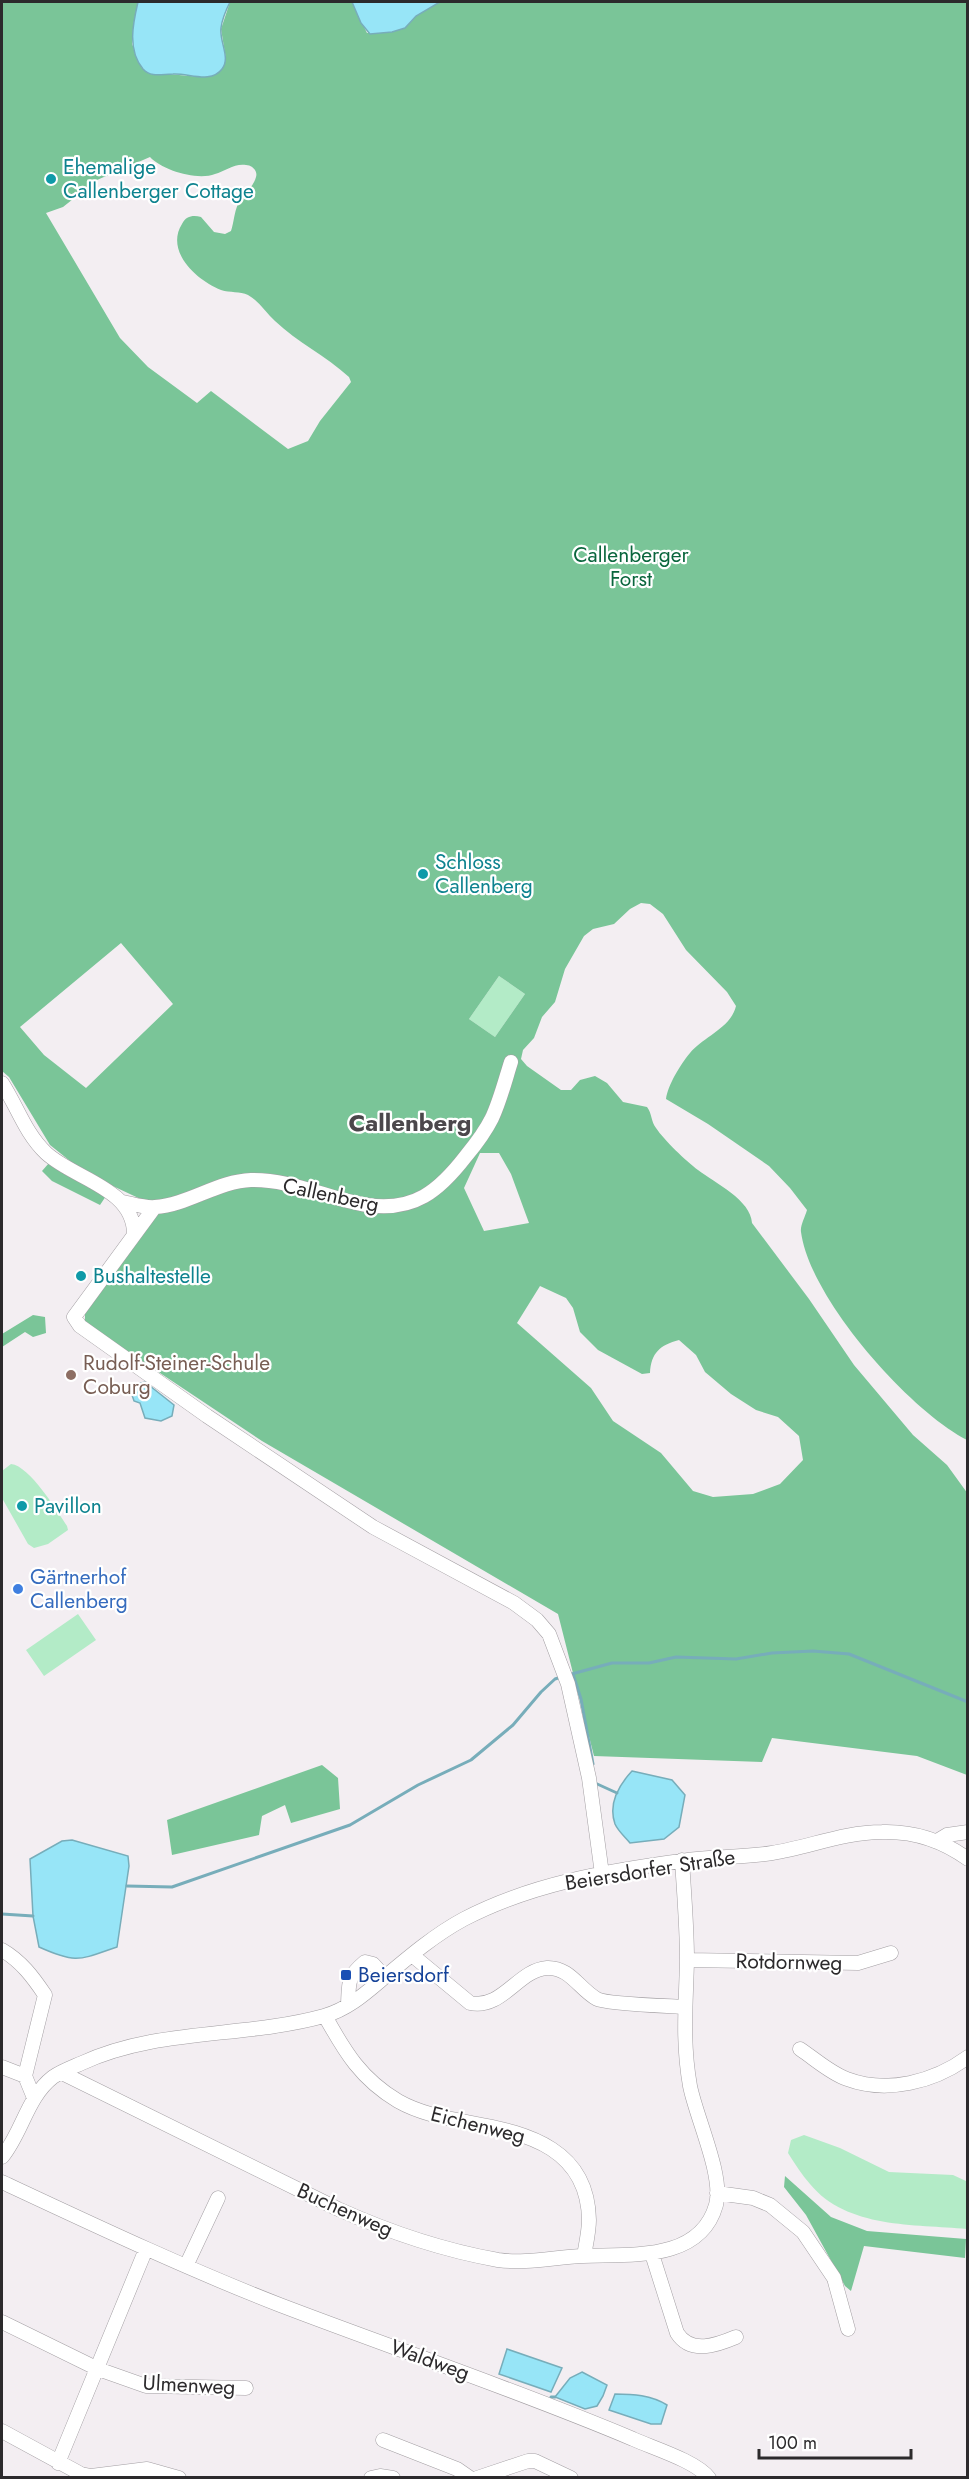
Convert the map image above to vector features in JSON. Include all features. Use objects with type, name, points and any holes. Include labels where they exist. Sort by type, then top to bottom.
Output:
[{"type":"street","name":"Callenberg","points":[[154,1208],[185,1201],[237,1182],[251,1180],[299,1187],[366,1205],[389,1207],[411,1203],[430,1195],[448,1179],[482,1136],[492,1118],[511,1062]]},
{"type":"street","points":[[2,1083],[29,1134],[46,1153],[69,1170],[123,1202],[154,1208],[74,1317],[80,1326],[207,1416],[373,1527],[514,1604],[537,1620],[549,1634],[568,1684],[589,1778],[602,1874]]},
{"type":"street","points":[[123,1202],[130,1212],[134,1233]]},
{"type":"street","points":[[968,1832],[947,1835],[937,1841],[968,1859]]},
{"type":"street","name":"Beiersdorfer Straße","points":[[2,2157],[15,2138],[41,2088],[62,2073],[99,2055],[137,2044],[265,2027],[325,2016],[364,1996],[412,1955],[465,1919],[506,1900],[543,1887],[682,1860],[772,1853],[859,1833],[904,1833],[937,1841]]},
{"type":"street","name":"Buchenweg","points":[[62,2073],[338,2209],[403,2236],[502,2260],[652,2254],[682,2245],[700,2232],[712,2216],[717,2203],[717,2193],[713,2165],[691,2089],[685,2054],[684,2007],[687,1960],[682,1860]]},
{"type":"street","points":[[2,1950],[13,1956],[31,1974],[45,1995],[25,2076],[34,2098]]},
{"type":"street","name":"Rotdornweg","points":[[687,1960],[858,1963],[891,1953]]},
{"type":"street","points":[[412,1955],[470,2003],[477,2005],[491,2002],[524,1978],[547,1968],[568,1973],[600,2001],[684,2007]]},
{"type":"street","points":[[348,2005],[350,1978],[352,1973],[365,1962],[373,1964],[385,1977]]},
{"type":"street","name":"Eichenweg","points":[[325,2016],[347,2056],[359,2071],[398,2101],[430,2115],[521,2133],[549,2146],[568,2162],[581,2182],[586,2200],[589,2221],[584,2256]]},
{"type":"street","points":[[800,2049],[845,2079],[882,2086],[928,2078],[968,2057]]},
{"type":"street","points":[[2,2067],[25,2076]]},
{"type":"street","name":"Waldweg","points":[[2,2182],[146,2249],[279,2305],[543,2402],[673,2456],[703,2470],[709,2478]]},
{"type":"street","points":[[717,2193],[753,2198],[770,2205],[803,2232],[834,2278],[848,2330]]},
{"type":"street","points":[[186,2266],[218,2198]]},
{"type":"street","points":[[58,2463],[146,2249]]},
{"type":"street","points":[[652,2254],[677,2333],[682,2341],[697,2347],[719,2344],[736,2337]]},
{"type":"street","name":"Ulmenweg","points":[[2,2322],[98,2368],[146,2386],[246,2388]]},
{"type":"street","points":[[2,2431],[58,2463],[91,2476],[147,2469],[179,2478]]},
{"type":"street","points":[[383,2440],[457,2469],[470,2478]]},
{"type":"street","points":[[477,2478],[528,2461],[535,2461],[571,2478]]},
{"type":"street","points":[[371,2478],[380,2476],[393,2478]]},
{"type":"green space","name":"Callenberger Forst","points":[[2,2],[138,2],[132,44],[142,68],[206,77],[226,59],[221,29],[230,2],[352,2],[367,33],[405,28],[416,16],[440,2],[967,2],[967,1440],[944,1425],[891,1379],[842,1319],[808,1259],[801,1232],[807,1210],[790,1188],[769,1166],[708,1124],[666,1099],[672,1081],[686,1058],[729,1020],[736,1006],[727,992],[686,950],[663,914],[650,904],[641,903],[630,909],[614,924],[593,929],[584,936],[565,969],[555,1002],[542,1017],[534,1038],[523,1050],[521,1059],[527,1066],[561,1090],[571,1090],[580,1080],[595,1076],[607,1083],[623,1102],[647,1107],[654,1126],[670,1144],[693,1166],[731,1193],[746,1207],[752,1223],[809,1299],[854,1365],[913,1435],[947,1465],[968,1494],[967,1775],[917,1756],[772,1738],[762,1762],[594,1756],[558,1614],[262,1441],[85,1323],[85,1309],[139,1230],[147,1202],[85,1173],[50,1145],[9,1077],[2,1071]],"holes":[[[150,157],[171,170],[190,175],[208,176],[242,165],[248,165],[254,169],[255,181],[238,204],[231,231],[225,234],[214,232],[201,217],[190,217],[182,224],[177,244],[186,263],[202,279],[221,290],[248,295],[284,329],[349,377],[351,382],[320,421],[308,441],[288,449],[211,391],[197,403],[148,367],[120,338],[46,213],[63,207],[97,180]],[[121,943],[173,1004],[86,1088],[44,1055],[20,1027]],[[499,976],[525,994],[495,1037],[469,1019]],[[480,1153],[499,1153],[511,1174],[529,1223],[484,1231],[464,1188]],[[540,1286],[566,1298],[573,1308],[580,1332],[598,1350],[642,1374],[650,1373],[652,1360],[662,1347],[679,1340],[696,1355],[705,1372],[731,1394],[756,1410],[778,1417],[799,1436],[803,1460],[780,1484],[753,1494],[713,1497],[693,1491],[661,1453],[613,1421],[591,1388],[517,1323]]]},
{"type":"green space","points":[[499,976],[525,994],[495,1037],[469,1019]]},
{"type":"green space","points":[[49,1163],[106,1196],[100,1205],[52,1181],[42,1171]]},
{"type":"green space","points":[[33,1315],[45,1317],[46,1333],[33,1337],[25,1332],[2,1347],[2,1334]]},
{"type":"green space","points":[[11,1464],[26,1472],[50,1500],[67,1526],[68,1530],[48,1544],[34,1548],[28,1544],[2,1498],[2,1471]]},
{"type":"green space","points":[[78,1614],[96,1640],[44,1676],[26,1650]]},
{"type":"green space","points":[[322,1765],[338,1778],[340,1809],[291,1823],[285,1805],[262,1816],[259,1835],[172,1855],[167,1820]]},
{"type":"green space","points":[[804,2135],[840,2148],[889,2172],[953,2175],[966,2181],[967,2229],[883,2222],[862,2217],[825,2199],[801,2173],[788,2153],[791,2140]]},
{"type":"green space","points":[[785,2176],[831,2217],[867,2231],[966,2239],[965,2258],[864,2246],[851,2291],[845,2286],[806,2215],[784,2187]]},
{"type":"water","points":[[138,2],[230,2],[221,28],[225,55],[222,69],[206,77],[179,74],[157,75],[146,72],[138,62],[133,45],[133,27]]},
{"type":"water","points":[[352,2],[440,2],[416,16],[405,28],[370,34],[361,23]]},
{"type":"water","points":[[145,1382],[174,1405],[172,1416],[161,1421],[145,1418],[140,1403],[134,1401],[129,1386]]},
{"type":"water","points":[[632,1771],[672,1780],[685,1795],[679,1827],[664,1839],[630,1843],[615,1824],[613,1809],[616,1795]]},
{"type":"water","points":[[72,1840],[128,1856],[129,1866],[117,1947],[78,1958],[62,1956],[39,1947],[33,1916],[30,1859],[62,1841]]},
{"type":"water","points":[[507,2349],[562,2368],[551,2392],[499,2374]]},
{"type":"water","points":[[582,2372],[607,2385],[597,2406],[585,2409],[555,2397],[570,2378]]},
{"type":"water","points":[[615,2394],[648,2397],[667,2405],[661,2424],[651,2424],[609,2410]]},
{"type":"waterway","points":[[568,1675],[612,1663],[649,1663],[676,1657],[736,1659],[772,1653],[813,1651],[849,1654],[968,1702]]},
{"type":"waterway","points":[[573,1674],[581,1699],[593,1764]]},
{"type":"waterway","points":[[127,1886],[172,1887],[350,1825],[418,1785],[471,1760],[513,1725],[541,1692],[555,1679],[561,1677]]},
{"type":"waterway","points":[[595,1783],[617,1793]]},
{"type":"waterway","points":[[2,1914],[33,1916]]},
{"type":"place","name":"Ehemalige Callenberger Cottage","points":[[51,179]]},
{"type":"place","name":"Schloss Callenberg","points":[[423,874]]},
{"type":"place","name":"Bushaltestelle","points":[[81,1276]]},
{"type":"place","name":"Rudolf-Steiner-Schule Coburg","points":[[71,1375]]},
{"type":"place","name":"Pavillon","points":[[22,1506]]},
{"type":"place","name":"Gärtnerhof Callenberg","points":[[18,1589]]},
{"type":"place","name":"Beiersdorf","points":[[346,1975]]},
{"type":"district","name":"Callenberg","points":[[410,1122]]}]
